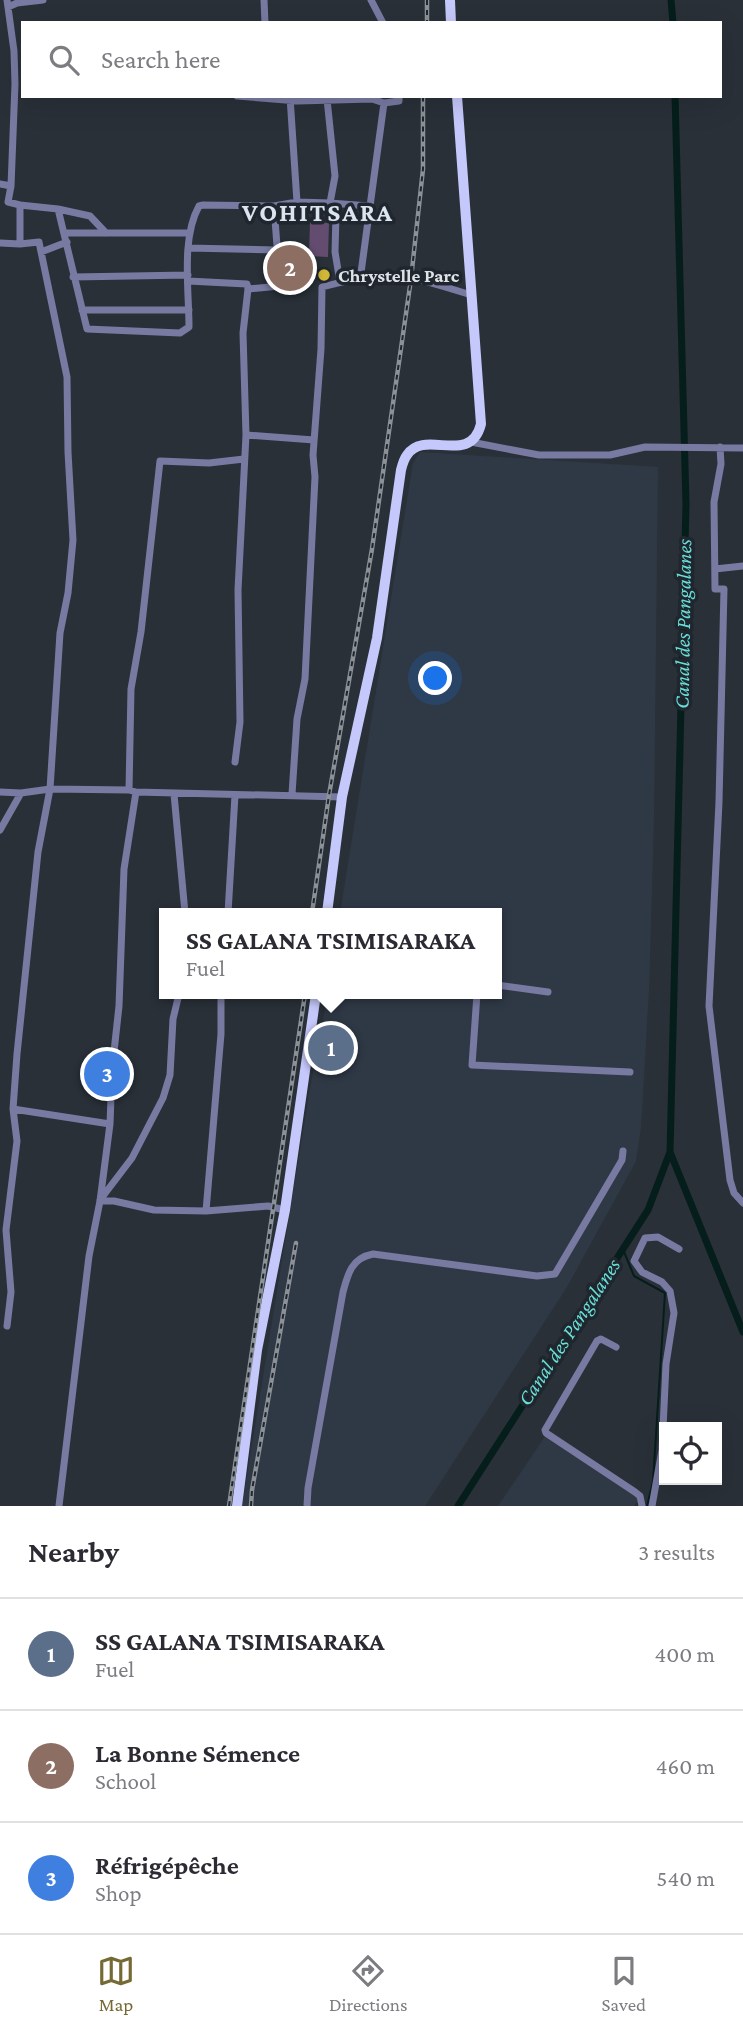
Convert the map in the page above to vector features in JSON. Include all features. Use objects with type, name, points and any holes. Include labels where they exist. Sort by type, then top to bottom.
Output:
[{"type":"main road","points":[[450,0],[451,21]]},
{"type":"main road","points":[[328,908],[342,797],[377,638],[401,470],[407,454],[414,448],[471,442],[478,434],[481,424],[457,98]]},
{"type":"main road","points":[[237,1506],[257,1350],[285,1210],[315,999]]},
{"type":"street","points":[[43,0],[7,4],[15,73],[11,186],[8,202],[90,216],[107,233]]},
{"type":"street","points":[[264,0],[265,21]]},
{"type":"street","points":[[371,0],[382,21]]},
{"type":"street","points":[[290,98],[297,202]]},
{"type":"street","points":[[292,98],[298,101],[372,99],[384,103],[399,102],[399,98]]},
{"type":"street","points":[[327,99],[335,176],[330,203],[336,215],[335,252],[340,282]]},
{"type":"street","points":[[360,280],[384,103]]},
{"type":"street","points":[[0,184],[11,186]]},
{"type":"street","points":[[58,209],[87,329],[180,333],[189,327],[188,233],[199,206],[274,206],[297,202],[369,206]]},
{"type":"street","points":[[20,205],[20,244]]},
{"type":"street","points":[[248,289],[281,286],[274,206]]},
{"type":"street","points":[[65,233],[188,233]]},
{"type":"street","points":[[0,243],[38,242],[41,252],[67,377],[73,540],[68,593],[60,633],[50,789],[38,852],[13,1109],[17,1141],[6,1230],[11,1292],[7,1326]]},
{"type":"street","points":[[41,252],[66,242]]},
{"type":"street","points":[[188,248],[278,250]]},
{"type":"street","points":[[74,276],[188,278],[247,284],[243,333],[246,435],[238,590],[240,723],[235,762]]},
{"type":"street","points":[[292,794],[297,719],[305,667],[322,287],[360,280],[414,279],[472,295]]},
{"type":"street","points":[[82,310],[189,310]]},
{"type":"street","points":[[246,435],[314,440]]},
{"type":"street","points":[[471,442],[539,455],[610,455],[645,447],[743,448]]},
{"type":"street","points":[[720,447],[721,464],[714,502],[715,589],[724,589],[719,802],[709,1006],[730,1180],[734,1193],[743,1203]]},
{"type":"street","points":[[59,1506],[89,1256],[110,1124],[112,1070],[119,1006],[124,869],[132,791],[131,689],[141,632],[160,461],[209,463],[244,459]]},
{"type":"street","points":[[715,569],[743,566]]},
{"type":"street","points":[[0,792],[20,793],[50,789],[342,797]]},
{"type":"street","points":[[0,830],[20,793]]},
{"type":"street","points":[[174,794],[185,908]]},
{"type":"street","points":[[228,908],[235,795]]},
{"type":"street","points":[[502,986],[548,992]]},
{"type":"street","points":[[100,1200],[132,1158],[163,1098],[170,1075],[173,1019],[178,999]]},
{"type":"street","points":[[206,1211],[222,999]]},
{"type":"street","points":[[477,999],[472,1065],[630,1072]]},
{"type":"street","points":[[13,1109],[110,1124]]},
{"type":"street","points":[[307,1506],[343,1292],[353,1264],[365,1255],[373,1254],[550,1277],[565,1261],[622,1160],[623,1151]]},
{"type":"street","points":[[100,1200],[154,1210],[206,1211],[268,1206],[285,1210]]},
{"type":"street","points":[[652,1506],[662,1450],[666,1364],[674,1313],[670,1292],[662,1282],[642,1272],[634,1261],[645,1238],[658,1237],[679,1249]]},
{"type":"street","points":[[616,1347],[601,1339],[597,1341],[545,1430],[635,1492],[640,1496],[642,1506]]},
{"type":"shaded area","points":[[310,222],[329,223],[328,257],[309,256]]},
{"type":"shaded area","points":[[420,452],[658,467],[649,990],[641,1127],[636,1161],[567,1287],[425,1506],[242,1506],[327,999],[502,999],[502,908],[341,908],[413,463]]},
{"type":"shaded area","points":[[546,1435],[635,1494],[638,1500],[634,1506],[498,1506]]},
{"type":"waterway","name":"Canal des Pangalanes","points":[[671,0],[673,21]]},
{"type":"waterway","name":"Canal des Pangalanes","points":[[458,1506],[648,1210],[670,1152],[686,504],[675,98]]},
{"type":"waterway","name":"Canal des Pangalanes","points":[[670,1152],[743,1332]]},
{"type":"waterway","points":[[622,1247],[634,1276],[665,1293],[653,1482],[647,1506]]},
{"type":"railway","points":[[427,0],[427,21]]},
{"type":"railway","points":[[313,908],[329,795],[372,549],[411,279],[423,169],[423,98]]},
{"type":"railway","points":[[229,1506],[304,999]]},
{"type":"railway","points":[[251,1506],[296,1243]]},
{"type":"place","name":"La Bonne Sémence","points":[[290,268]]},
{"type":"place","name":"Chrystelle Parc","points":[[324,275]]},
{"type":"place","name":"SS GALANA TSIMISARAKA","points":[[331,1048]]},
{"type":"place","name":"Réfrigépêche","points":[[107,1074]]},
{"type":"district","name":"VOHITSARA","points":[[318,212]]}]
